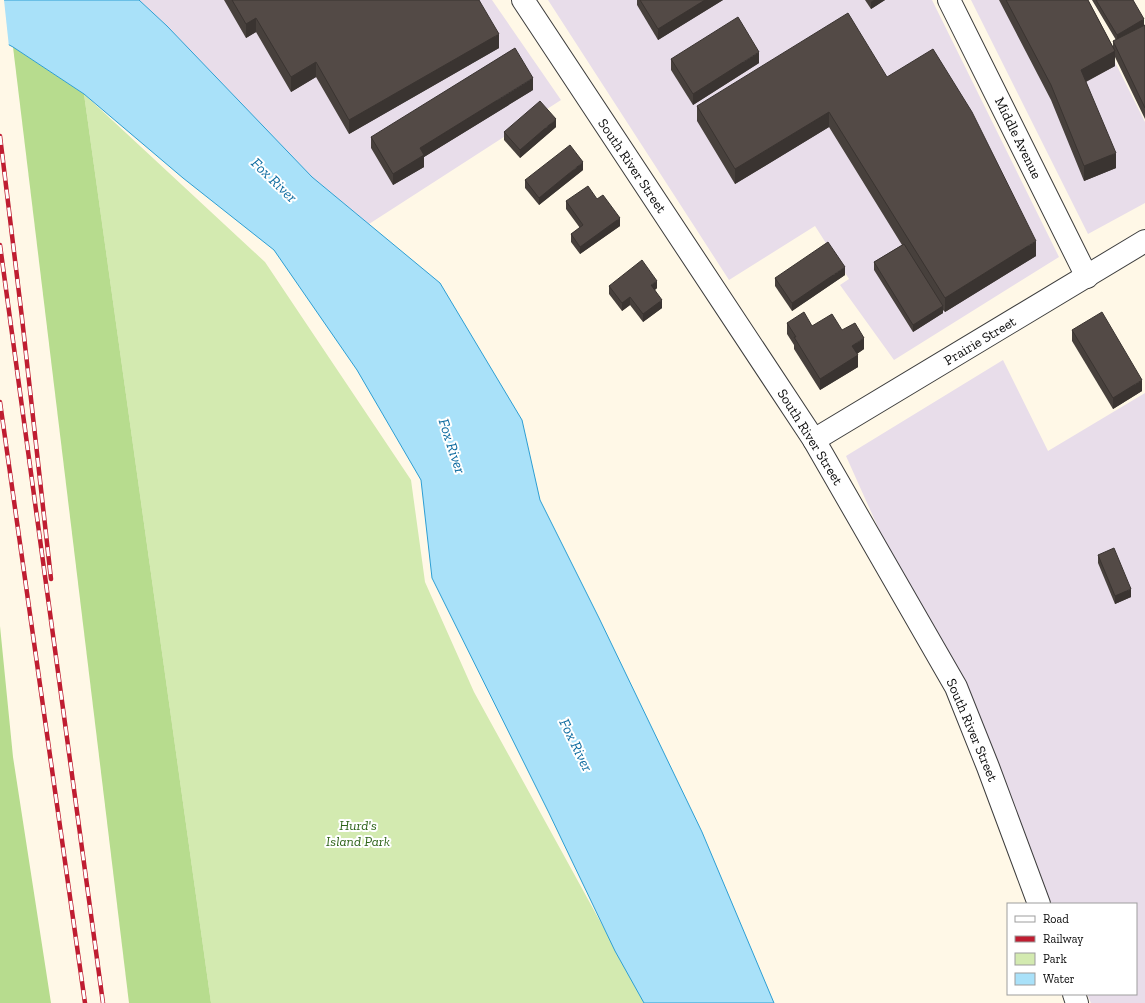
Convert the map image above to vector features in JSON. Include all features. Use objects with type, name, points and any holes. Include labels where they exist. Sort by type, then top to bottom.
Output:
[{"type":"street","name":"South River Street","points":[[523,0],[814,440],[956,687],[988,766],[1040,903]]},
{"type":"street","name":"Middle Avenue","points":[[949,0],[1087,277]]},
{"type":"street","name":"Prairie Street","points":[[814,440],[1145,241]]},
{"type":"shaded area","points":[[139,0],[492,0],[561,100],[369,224],[312,177],[167,26]]},
{"type":"shaded area","points":[[548,0],[932,0],[1059,257],[894,360],[840,285],[849,279],[815,226],[729,280]]},
{"type":"shaded area","points":[[971,0],[1084,0],[1145,122],[1145,203],[1088,234]]},
{"type":"shaded area","points":[[1003,360],[1048,451],[1145,393],[1145,1003],[1091,1003],[1087,995],[1137,995],[1137,903],[1047,903],[846,456]]},
{"type":"green space","points":[[13,47],[84,94],[211,1003],[129,1003]]},
{"type":"green space","name":"Hurd's Island Park","points":[[84,94],[265,262],[411,480],[425,582],[474,692],[645,1003],[211,1003]]},
{"type":"green space","points":[[0,626],[13,757],[51,1003],[0,1003]]},
{"type":"water","name":"Fox River","points":[[0,0],[139,0],[167,26],[312,177],[440,283],[522,420],[540,500],[599,618],[702,832],[774,1003],[644,1003],[615,951],[549,813],[432,578],[421,480],[357,370],[274,250],[183,178],[84,94],[0,40]]},
{"type":"pier","points":[[0,0],[4,0],[9,47],[0,42]]},
{"type":"building","points":[[232,0],[479,0],[499,34],[349,120],[316,62],[291,77],[256,18],[246,24]]},
{"type":"building","points":[[640,0],[705,0],[658,29]]},
{"type":"building","points":[[1006,0],[1088,0],[1115,51],[1081,70],[1116,153],[1084,166],[1051,85]]},
{"type":"building","points":[[1096,0],[1133,0],[1144,19],[1117,35]]},
{"type":"building","points":[[848,13],[887,77],[933,49],[972,112],[1036,241],[945,298],[829,112],[735,169],[697,106]]},
{"type":"building","points":[[738,17],[759,52],[693,94],[671,59]]},
{"type":"building","points":[[1145,25],[1145,108],[1113,41]]},
{"type":"building","points":[[515,48],[533,78],[420,148],[424,155],[393,174],[371,137]]},
{"type":"building","points":[[540,101],[556,119],[520,150],[504,132]]},
{"type":"building","points":[[570,145],[583,162],[539,198],[525,180]]},
{"type":"building","points":[[588,186],[597,199],[603,195],[620,218],[580,247],[571,234],[583,225],[566,201]]},
{"type":"building","points":[[828,242],[845,267],[792,303],[775,278]]},
{"type":"building","points":[[904,244],[943,306],[913,325],[874,262]]},
{"type":"building","points":[[642,260],[657,281],[651,285],[662,300],[643,314],[630,297],[622,303],[609,286]]},
{"type":"building","points":[[804,312],[812,326],[832,314],[842,330],[855,323],[864,338],[852,346],[858,355],[820,379],[787,323]]},
{"type":"building","points":[[1102,312],[1142,380],[1113,398],[1072,330]]},
{"type":"building","points":[[1114,548],[1131,589],[1115,596],[1098,555]]},
{"type":"railway","points":[[0,136],[51,579]]},
{"type":"railway","points":[[0,245],[103,1003]]},
{"type":"railway","points":[[0,402],[85,1003]]}]
